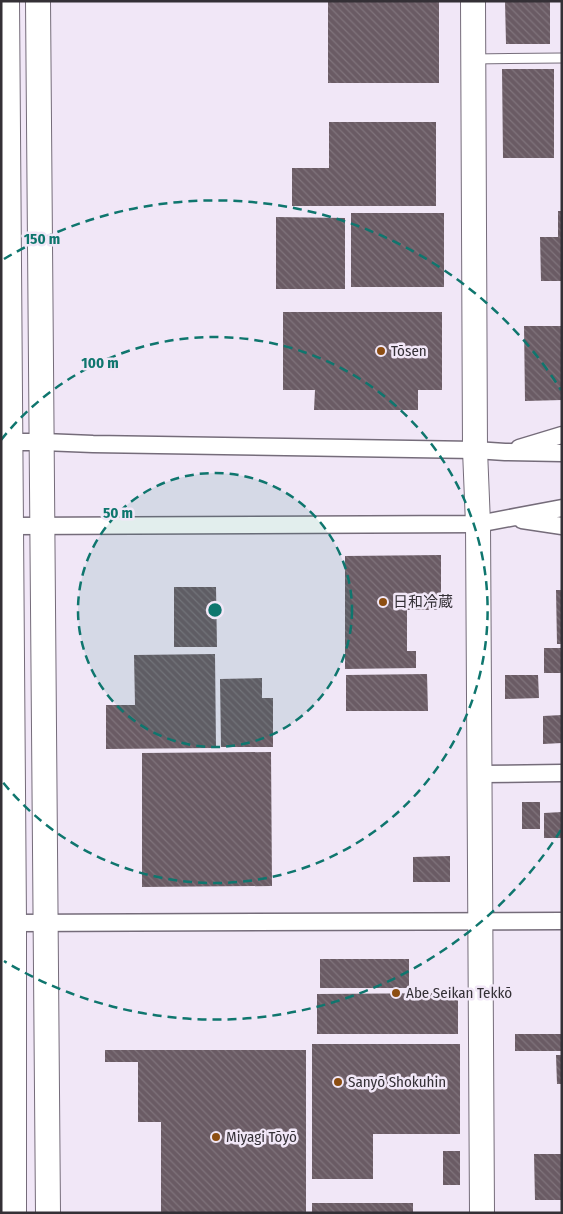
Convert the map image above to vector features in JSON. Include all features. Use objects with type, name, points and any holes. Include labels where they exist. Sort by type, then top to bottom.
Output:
[{"type":"street","points":[[7,1],[6,348],[11,442],[11,923],[14,1213]]},
{"type":"street","points":[[38,1],[48,1213]]},
{"type":"street","points":[[473,1],[482,1213]]},
{"type":"street","points":[[505,452],[562,435]]},
{"type":"street","points":[[11,442],[562,453]]},
{"type":"street","points":[[11,526],[478,524],[562,508]]},
{"type":"street","points":[[509,518],[562,526]]},
{"type":"street","points":[[479,774],[562,773]]},
{"type":"street","points":[[11,923],[562,921]]},
{"type":"lane","points":[[473,59],[562,58]]},
{"type":"building","points":[[328,1],[439,1],[439,83],[328,83]]},
{"type":"building","points":[[505,1],[550,1],[550,44],[506,44]]},
{"type":"building","points":[[502,69],[554,69],[554,158],[503,158]]},
{"type":"building","points":[[329,122],[436,122],[436,206],[292,206],[292,168],[329,168]]},
{"type":"building","points":[[558,211],[562,211],[562,281],[541,281],[540,237],[558,237]]},
{"type":"building","points":[[351,213],[444,213],[444,287],[351,287]]},
{"type":"building","points":[[276,217],[345,218],[345,289],[276,289]]},
{"type":"building","points":[[283,312],[442,312],[442,390],[418,390],[418,410],[314,410],[315,390],[283,390]]},
{"type":"building","points":[[524,326],[562,326],[562,400],[525,401]]},
{"type":"building","points":[[441,555],[441,610],[407,610],[407,651],[416,651],[416,668],[345,669],[345,556]]},
{"type":"building","points":[[174,587],[216,587],[217,647],[174,647]]},
{"type":"building","points":[[556,590],[562,590],[562,644],[557,644]]},
{"type":"building","points":[[544,648],[562,648],[562,673],[544,673]]},
{"type":"building","points":[[215,654],[216,748],[106,749],[106,705],[135,705],[134,655]]},
{"type":"building","points":[[427,674],[428,711],[346,711],[346,675]]},
{"type":"building","points":[[505,675],[538,675],[539,698],[505,699]]},
{"type":"building","points":[[262,678],[262,698],[273,698],[273,747],[221,747],[220,679]]},
{"type":"building","points":[[562,715],[562,743],[543,744],[543,716]]},
{"type":"building","points":[[271,752],[272,886],[142,887],[142,753]]},
{"type":"building","points":[[522,802],[540,802],[540,829],[522,829]]},
{"type":"building","points":[[562,812],[562,838],[544,838],[544,813]]},
{"type":"building","points":[[450,856],[450,882],[413,882],[413,857]]},
{"type":"building","points":[[320,959],[409,959],[409,988],[320,988]]},
{"type":"building","points":[[458,993],[458,1034],[317,1034],[317,994]]},
{"type":"building","points":[[515,1034],[562,1034],[562,1051],[515,1051]]},
{"type":"building","points":[[312,1044],[460,1044],[460,1134],[373,1134],[373,1179],[312,1179]]},
{"type":"building","points":[[105,1050],[306,1050],[306,1213],[161,1213],[161,1122],[138,1122],[138,1062],[105,1062]]},
{"type":"building","points":[[556,1055],[562,1055],[562,1084],[557,1084]]},
{"type":"building","points":[[443,1151],[460,1151],[460,1185],[443,1185]]},
{"type":"building","points":[[534,1154],[562,1154],[562,1200],[535,1200]]},
{"type":"building","points":[[312,1203],[413,1203],[413,1213],[312,1213]]},
{"type":"place","name":"Tōsen","points":[[381,351]]},
{"type":"place","name":"日和冷蔵","points":[[383,602]]},
{"type":"place","name":"Abe Seikan Tekkō","points":[[396,993]]},
{"type":"place","name":"Sanyō Shokuhin","points":[[338,1082]]},
{"type":"place","name":"Miyagi Tōyō","points":[[216,1137]]}]
